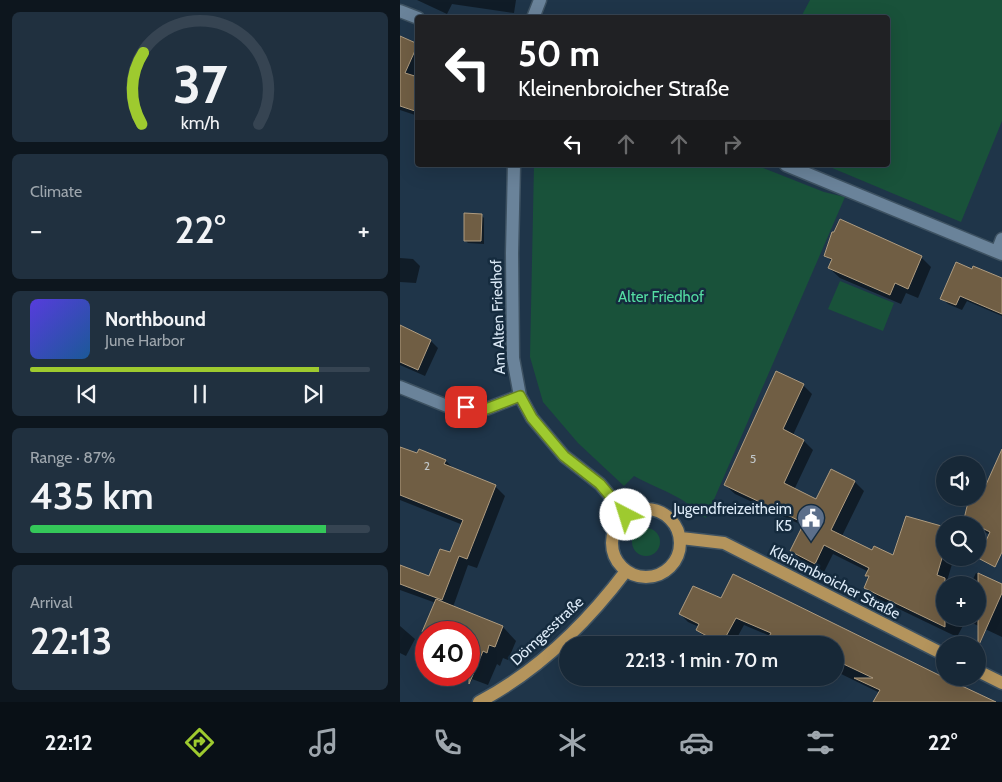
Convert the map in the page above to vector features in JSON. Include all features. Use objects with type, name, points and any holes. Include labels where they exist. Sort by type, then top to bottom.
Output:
[{"type":"main road","points":[[645,508],[657,510],[672,520],[681,538],[678,558],[664,572],[645,578],[626,571],[615,557],[612,548],[615,529],[626,515],[645,508]]},
{"type":"main road","name":"Kleinenbroicher Straße","points":[[681,538],[724,543],[795,581],[936,651]]},
{"type":"main road","name":"Dömgesstraße","points":[[479,702],[523,677],[554,650],[604,600],[626,571]]},
{"type":"main road","points":[[986,675],[1002,683]]},
{"type":"street","points":[[534,15],[540,0]]},
{"type":"street","points":[[400,11],[415,17]]},
{"type":"street","name":"Am Alten Friedhof","points":[[514,167],[512,253],[514,358],[520,396],[532,418],[564,456],[600,484],[626,515]]},
{"type":"street","points":[[791,167],[999,253],[1002,239]]},
{"type":"street","points":[[403,388],[447,406],[486,409],[520,396]]},
{"type":"green space","points":[[810,0],[1002,0],[1002,121],[961,222],[830,167],[890,167],[890,15],[802,15]]},
{"type":"green space","name":"Alter Friedhof","points":[[534,167],[761,167],[824,192],[845,197],[706,518],[678,497],[634,476],[624,486],[578,443],[543,402],[530,357]]},
{"type":"green space","points":[[840,281],[894,303],[883,331],[828,309]]},
{"type":"green space","points":[[646,528],[656,532],[660,542],[656,552],[646,556],[636,552],[632,542],[636,532]]},
{"type":"building","points":[[400,36],[415,43],[415,51],[405,73],[415,76],[415,111],[400,106]]},
{"type":"building","points":[[464,213],[482,214],[481,241],[464,241]]},
{"type":"building","points":[[840,219],[922,256],[908,289],[895,283],[890,295],[828,268],[832,259],[824,256],[832,232],[834,232]]},
{"type":"building","points":[[956,262],[972,269],[973,266],[1002,278],[1002,314],[960,296],[956,305],[940,299]]},
{"type":"building","points":[[400,325],[431,340],[418,370],[400,362]]},
{"type":"building","points":[[776,371],[804,384],[783,429],[804,440],[784,483],[816,499],[831,469],[855,481],[831,530],[872,550],[874,546],[893,555],[906,516],[936,524],[936,566],[940,566],[937,575],[940,576],[936,576],[936,623],[864,588],[869,576],[865,576],[869,568],[824,545],[815,564],[790,551],[804,523],[724,485]]},
{"type":"building","points":[[400,447],[417,453],[419,449],[446,460],[444,464],[496,485],[467,559],[459,556],[442,600],[400,584],[400,565],[429,576],[440,549],[450,552],[463,520],[400,495]]},
{"type":"building","points":[[1002,449],[1002,552],[995,567],[986,562],[986,541],[990,532],[986,530],[986,516],[965,516],[967,506],[986,506],[986,485]]},
{"type":"building","points":[[733,574],[936,674],[936,686],[962,686],[996,702],[873,702],[880,690],[854,678],[873,678],[844,664],[844,636],[769,636],[771,633],[736,618],[726,636],[707,636],[696,630],[699,624],[679,614],[693,586],[721,598]]},
{"type":"building","points":[[986,577],[1002,584],[1002,593],[983,636],[978,636],[978,626],[986,626]]},
{"type":"building","points":[[436,599],[503,626],[495,647],[489,645],[487,653],[483,651],[480,658],[480,621],[427,621]]},
{"type":"place","name":"Jugendfreizeitheim K5","points":[[811,542]]},
{"type":"route","points":[[466,407],[486,409],[520,396],[532,418],[564,456],[600,484],[626,515]]}]
